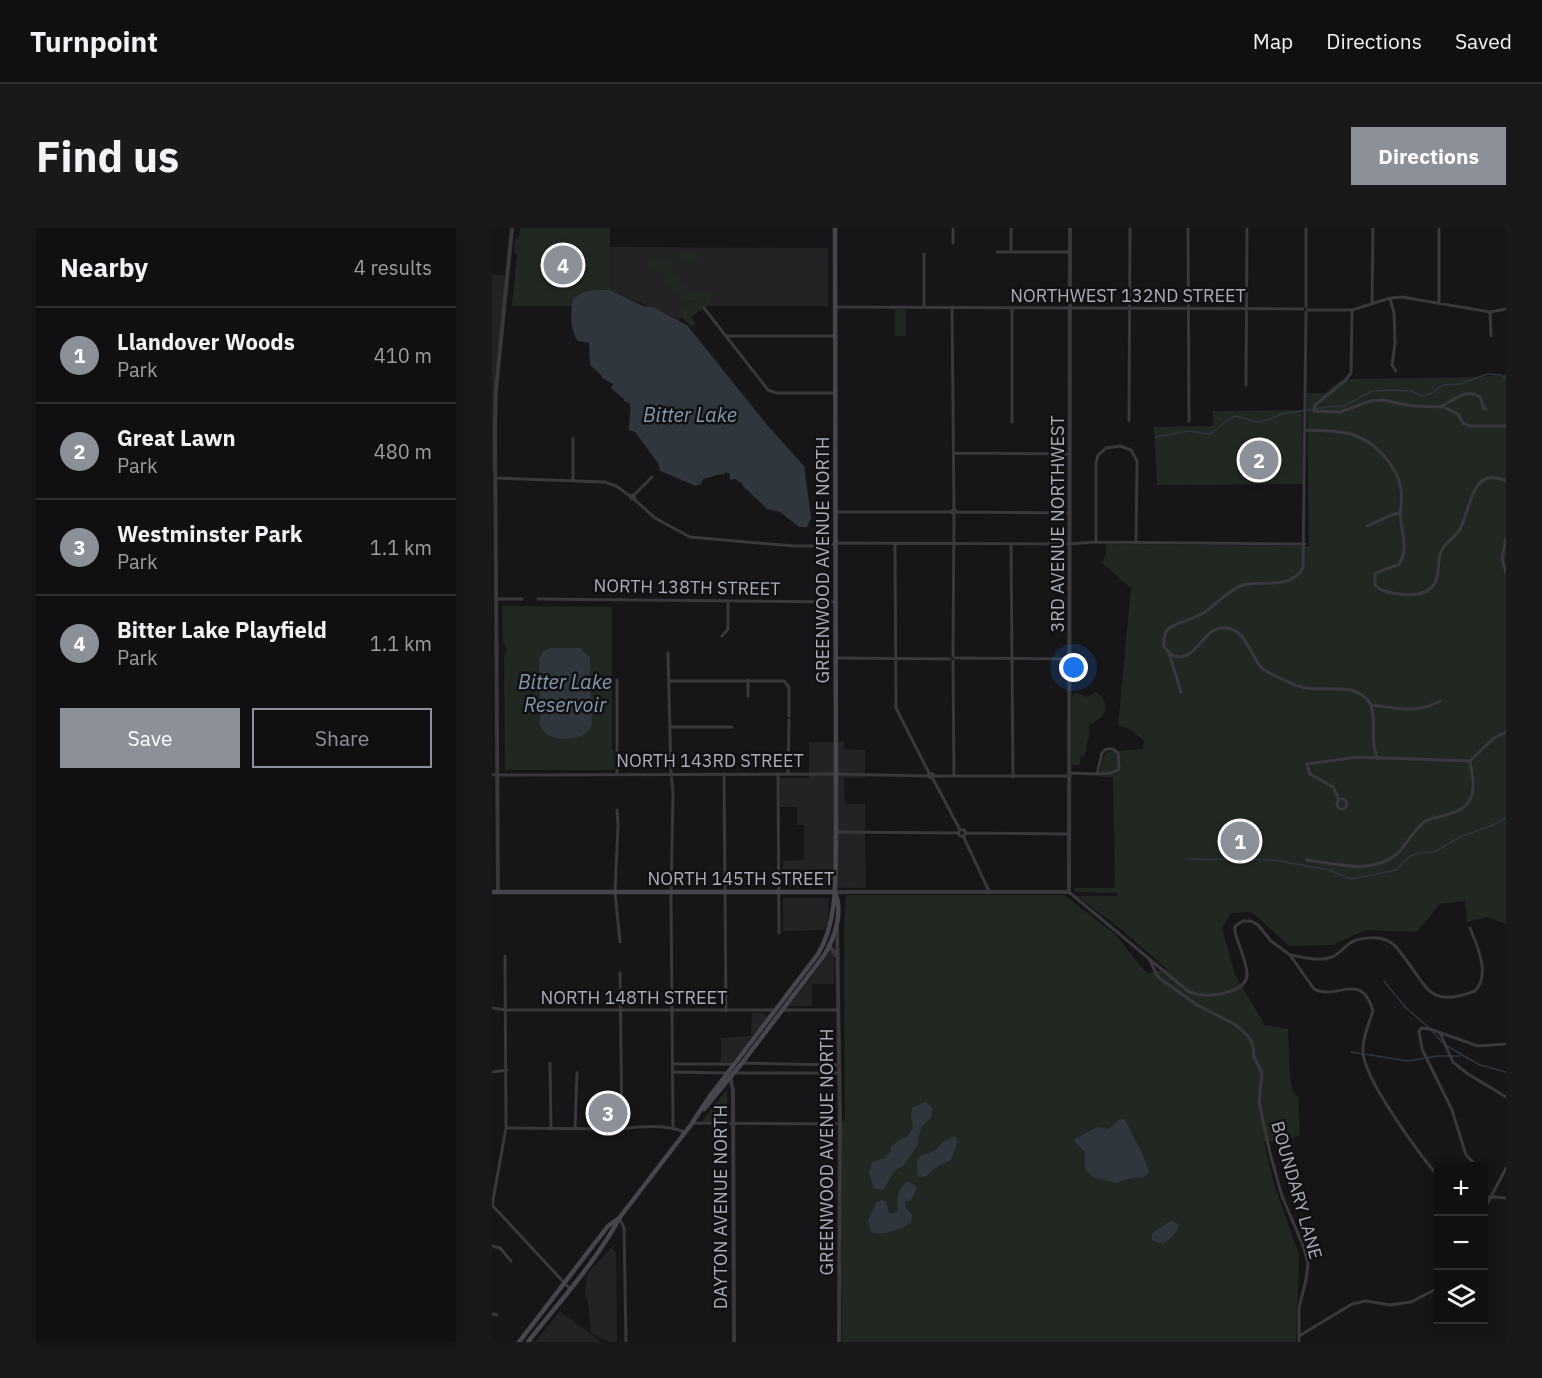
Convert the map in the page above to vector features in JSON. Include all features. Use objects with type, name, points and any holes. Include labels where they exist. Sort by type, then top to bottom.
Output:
[{"type":"main road","name":"GREENWOOD AVENUE NORTH","points":[[827,936],[835,892],[836,832],[835,228]]},
{"type":"main road","name":"NORTH 145TH STREET","points":[[495,892],[835,892]]},
{"type":"main road","name":"GREENWOOD AVENUE NORTH","points":[[835,892],[838,899],[837,923]]},
{"type":"main road","points":[[528,1342],[570,1289],[620,1217],[684,1132],[742,1063],[818,965],[829,946],[837,923]]},
{"type":"main road","points":[[731,1074],[733,1064],[818,954],[827,936]]},
{"type":"main road","points":[[519,1342],[608,1226],[620,1217]]},
{"type":"street","points":[[495,892],[494,693],[497,599],[493,426],[512,228]]},
{"type":"street","points":[[953,228],[953,243]]},
{"type":"street","points":[[1011,228],[1011,252]]},
{"type":"street","name":"3RD AVENUE NORTHWEST","points":[[1069,892],[1070,228]]},
{"type":"street","points":[[1129,421],[1130,228]]},
{"type":"street","points":[[1188,228],[1189,421]]},
{"type":"street","points":[[1246,385],[1247,228]]},
{"type":"street","points":[[1181,692],[1164,642],[1167,630],[1203,613],[1232,590],[1248,584],[1284,583],[1296,578],[1303,568],[1306,228]]},
{"type":"street","points":[[1372,303],[1373,228]]},
{"type":"street","points":[[1439,228],[1439,303]]},
{"type":"street","points":[[997,252],[1070,252]]},
{"type":"street","points":[[924,254],[924,307]]},
{"type":"street","name":"NORTHWEST 132ND STREET","points":[[835,307],[1352,310],[1390,298],[1406,297],[1490,312],[1506,309]]},
{"type":"street","points":[[1390,298],[1394,313],[1395,342],[1392,365],[1396,371]]},
{"type":"street","points":[[704,308],[770,391],[835,393]]},
{"type":"street","points":[[952,308],[954,776]]},
{"type":"street","points":[[1012,308],[1012,422]]},
{"type":"street","points":[[1352,310],[1352,369],[1348,379],[1314,409],[1340,412],[1377,400],[1412,406],[1439,406],[1471,393],[1480,397],[1486,409]]},
{"type":"street","points":[[1490,312],[1491,336]]},
{"type":"street","points":[[727,336],[835,336]]},
{"type":"street","points":[[1439,406],[1458,414],[1463,423],[1469,426],[1506,426]]},
{"type":"street","points":[[1305,428],[1362,436],[1390,462],[1399,480],[1402,492],[1400,513],[1404,553],[1402,560],[1395,567],[1377,572],[1374,576],[1374,583],[1380,590],[1386,592],[1422,594],[1433,587],[1441,551],[1460,530],[1475,487],[1490,478],[1506,481]]},
{"type":"street","points":[[573,438],[573,482]]},
{"type":"street","points":[[1096,542],[1097,459],[1103,449],[1114,446],[1128,448],[1133,452],[1137,461],[1136,543]]},
{"type":"street","points":[[954,453],[1070,454]]},
{"type":"street","points":[[632,497],[652,477]]},
{"type":"street","points":[[496,478],[610,483],[632,497],[655,518],[690,537],[794,546],[829,546],[835,543],[1305,544]]},
{"type":"street","points":[[835,512],[1070,513]]},
{"type":"street","points":[[1367,526],[1394,513],[1400,513]]},
{"type":"street","points":[[1506,538],[1502,559],[1506,573]]},
{"type":"street","points":[[895,544],[896,708],[959,831]]},
{"type":"street","points":[[1011,544],[1013,777]]},
{"type":"street","points":[[497,599],[522,599]]},
{"type":"street","name":"NORTH 138TH STREET","points":[[538,599],[835,602]]},
{"type":"street","points":[[722,636],[728,629],[728,601]]},
{"type":"street","points":[[1169,653],[1178,657],[1188,656],[1212,631],[1221,628],[1231,629],[1241,635],[1259,664],[1266,670],[1302,687],[1354,690],[1365,697],[1371,705],[1374,715],[1374,748],[1378,759]]},
{"type":"street","points":[[668,653],[673,792],[673,1127]]},
{"type":"street","points":[[835,658],[1070,659]]},
{"type":"street","points":[[617,680],[617,774]]},
{"type":"street","points":[[748,680],[748,696]]},
{"type":"street","points":[[670,681],[781,680],[787,683],[789,687],[788,774]]},
{"type":"street","points":[[1371,705],[1412,711],[1440,700]]},
{"type":"street","points":[[670,727],[732,727]]},
{"type":"street","points":[[1339,800],[1333,788],[1310,774],[1307,764],[1356,757],[1470,761],[1494,738],[1506,732]]},
{"type":"street","points":[[1111,749],[1117,752],[1120,764],[1118,770],[1097,774],[1103,751],[1111,749]]},
{"type":"street","points":[[1307,860],[1358,867],[1389,860],[1402,849],[1425,822],[1465,808],[1474,787],[1470,761]]},
{"type":"street","points":[[724,774],[726,1011]]},
{"type":"street","points":[[778,774],[779,933]]},
{"type":"street","name":"NORTH 143RD STREET","points":[[494,775],[835,774],[1013,777],[1097,774]]},
{"type":"street","points":[[617,810],[615,892],[620,942]]},
{"type":"street","points":[[836,832],[959,831],[964,834],[1070,834]]},
{"type":"street","points":[[964,834],[989,892]]},
{"type":"street","name":"NORTH 145TH STREET","points":[[835,892],[1069,892]]},
{"type":"street","name":"BOUNDARY LANE","points":[[1069,892],[1189,992],[1201,996],[1214,995],[1244,984],[1247,973],[1235,932],[1235,926],[1243,921],[1251,921],[1258,925],[1271,941],[1290,955]]},
{"type":"street","name":"GREENWOOD AVENUE NORTH","points":[[837,923],[840,1124],[839,1342]]},
{"type":"street","points":[[1290,955],[1326,959],[1333,957],[1354,941],[1382,939],[1396,946],[1426,989],[1434,996],[1452,997],[1475,991],[1481,982],[1481,959],[1470,928]]},
{"type":"street","name":"GREENWOOD AVENUE NORTH","points":[[827,936],[829,946],[836,953],[839,962]]},
{"type":"street","points":[[1290,955],[1314,989],[1319,992],[1346,988],[1359,990],[1366,995],[1373,1011],[1362,1053],[1366,1067],[1398,1123],[1434,1171]]},
{"type":"street","points":[[505,956],[506,1128],[492,1205],[570,1289]]},
{"type":"street","name":"BOUNDARY LANE","points":[[1148,957],[1158,977],[1197,1005],[1236,1025],[1249,1036],[1253,1045],[1254,1056],[1262,1073],[1259,1102],[1270,1153],[1282,1196],[1304,1248],[1308,1264],[1299,1308],[1299,1342]]},
{"type":"street","points":[[620,973],[621,1129]]},
{"type":"street","name":"NORTH 148TH STREET","points":[[492,1008],[506,1010],[775,1010]]},
{"type":"street","points":[[784,1010],[839,1010]]},
{"type":"street","points":[[1472,1162],[1466,1155],[1452,1110],[1422,1049],[1420,1028],[1430,1029],[1478,1046],[1506,1044]]},
{"type":"street","points":[[1440,1033],[1453,1062],[1475,1079],[1506,1097]]},
{"type":"street","points":[[550,1063],[551,1129]]},
{"type":"street","points":[[742,1063],[839,1065]]},
{"type":"street","points":[[673,1064],[733,1064]]},
{"type":"street","points":[[772,1064],[772,1073]]},
{"type":"street","points":[[822,1065],[822,1073]]},
{"type":"street","points":[[492,1072],[507,1070]]},
{"type":"street","points":[[673,1072],[839,1073]]},
{"type":"street","points":[[574,1129],[577,1073]]},
{"type":"street","name":"DAYTON AVENUE NORTH","points":[[731,1074],[733,1090],[734,1342]]},
{"type":"street","points":[[692,1123],[840,1124]]},
{"type":"street","points":[[506,1128],[673,1127],[684,1132]]},
{"type":"street","points":[[1488,1201],[1506,1168]]},
{"type":"street","points":[[1488,1198],[1506,1198]]},
{"type":"street","points":[[620,1217],[624,1228],[626,1342]]},
{"type":"street","points":[[492,1246],[500,1248],[511,1261]]},
{"type":"street","points":[[1299,1336],[1352,1304],[1366,1301],[1390,1305],[1411,1302],[1434,1290]]},
{"type":"street","points":[[492,1314],[497,1315]]},
{"type":"shaded area","points":[[520,228],[610,228],[610,290],[599,290],[572,302],[572,306],[512,306],[517,256],[514,251],[515,240],[519,237]]},
{"type":"shaded area","points":[[610,247],[828,248],[828,306],[708,306],[679,319],[610,290]]},
{"type":"shaded area","points":[[691,251],[699,254],[701,261],[689,264],[677,258],[680,254]]},
{"type":"shaded area","points":[[655,257],[669,258],[678,279],[689,287],[711,293],[710,305],[692,316],[695,324],[692,327],[683,319],[682,307],[696,300],[682,301],[680,294],[667,286],[660,271],[652,270],[650,260]]},
{"type":"shaded area","points":[[492,274],[507,276],[496,390],[495,462],[492,474]]},
{"type":"shaded area","points":[[895,309],[906,310],[906,336],[895,336]]},
{"type":"shaded area","points":[[1506,374],[1506,924],[1487,917],[1467,922],[1465,901],[1440,904],[1417,932],[1366,930],[1332,945],[1289,946],[1252,912],[1231,913],[1222,928],[1235,975],[1265,1025],[1288,1029],[1290,1077],[1292,1090],[1298,1097],[1300,1135],[1288,1140],[1264,1142],[1274,1184],[1299,1255],[1296,1342],[842,1342],[842,1121],[845,1120],[844,925],[846,895],[1064,895],[1116,935],[1148,973],[1167,969],[1117,926],[1077,896],[1117,896],[1117,893],[1075,892],[1075,888],[1115,888],[1113,777],[1100,777],[1101,767],[1107,752],[1143,749],[1144,741],[1130,729],[1118,725],[1131,588],[1102,563],[1106,554],[1106,544],[1309,546],[1307,393],[1325,393],[1342,379],[1482,377]]},
{"type":"shaded area","points":[[1302,410],[1303,484],[1157,485],[1154,427],[1213,426],[1213,411]]},
{"type":"shaded area","points":[[502,606],[612,607],[614,770],[505,770],[504,657],[507,648],[503,643]],"holes":[[[551,648],[580,648],[590,657],[592,725],[590,730],[541,731],[539,660]]]},
{"type":"shaded area","points":[[1095,692],[1104,702],[1104,713],[1089,725],[1084,757],[1081,756],[1079,765],[1072,765],[1072,696],[1076,693],[1088,697]]},
{"type":"shaded area","points":[[809,742],[844,742],[844,749],[865,750],[865,778],[844,778],[845,804],[865,804],[866,888],[784,887],[783,861],[804,860],[804,825],[797,825],[797,807],[780,807],[780,778],[809,778]]},
{"type":"shaded area","points":[[783,898],[829,898],[828,921],[824,930],[783,931]]},
{"type":"shaded area","points":[[831,951],[834,952],[834,984],[812,984],[812,1006],[789,1006]]},
{"type":"shaded area","points":[[752,1013],[763,1013],[767,1017],[732,1062],[721,1062],[721,1038],[751,1036]]},
{"type":"shaded area","points":[[727,1092],[727,1122],[702,1121]]},
{"type":"shaded area","points":[[619,1099],[620,1126],[598,1126],[597,1100]]},
{"type":"shaded area","points":[[611,1248],[616,1253],[617,1342],[610,1342],[592,1334],[585,1294],[587,1274]]},
{"type":"shaded area","points":[[560,1311],[601,1342],[535,1342]]},
{"type":"water","name":"Bitter Lake","points":[[593,290],[610,290],[643,306],[653,307],[687,325],[768,426],[804,466],[811,518],[807,527],[799,527],[780,512],[767,509],[742,485],[742,482],[735,479],[730,480],[730,474],[725,472],[725,474],[703,479],[701,484],[696,486],[660,471],[658,463],[635,432],[629,430],[630,404],[611,388],[613,384],[602,378],[590,365],[589,343],[578,341],[573,332],[571,315],[573,299]]},
{"type":"water","name":"Bitter Lake Reservoir","points":[[551,648],[580,648],[590,657],[592,725],[588,731],[574,738],[550,736],[540,726],[539,660],[543,651]]},
{"type":"water","points":[[926,1102],[932,1108],[931,1118],[921,1127],[917,1146],[903,1166],[894,1171],[884,1189],[874,1188],[869,1173],[872,1162],[884,1158],[891,1151],[891,1147],[908,1136],[913,1128],[912,1108]]},
{"type":"water","points":[[1120,1119],[1125,1120],[1149,1172],[1144,1177],[1116,1183],[1093,1177],[1085,1170],[1085,1152],[1075,1142],[1075,1139],[1097,1127],[1108,1129]]},
{"type":"water","points":[[955,1136],[958,1141],[951,1160],[926,1176],[918,1177],[919,1157],[935,1150],[942,1142]]},
{"type":"water","points":[[909,1181],[917,1188],[912,1199],[905,1202],[906,1208],[912,1215],[911,1223],[885,1233],[871,1232],[868,1220],[877,1202],[883,1200],[886,1202],[889,1213],[895,1213],[898,1210],[900,1190]]},
{"type":"water","points":[[1172,1221],[1178,1224],[1173,1236],[1163,1244],[1152,1240],[1152,1234]]},
{"type":"waterway","points":[[1156,437],[1189,431],[1210,434],[1227,420],[1236,416],[1256,422],[1282,414],[1344,406],[1372,391],[1411,391],[1423,396],[1443,385],[1460,384],[1487,374],[1506,378]]},
{"type":"waterway","points":[[1188,859],[1274,860],[1329,870],[1351,879],[1396,870],[1409,857],[1418,853],[1434,852],[1462,836],[1506,818]]},
{"type":"waterway","points":[[1384,981],[1406,1008],[1443,1043]]},
{"type":"waterway","points":[[1447,1046],[1480,1065],[1506,1072]]},
{"type":"waterway","points":[[1351,1052],[1408,1061],[1438,1056],[1460,1056]]},
{"type":"place","name":"Bitter Lake Playfield","points":[[563,265]]},
{"type":"place","name":"Great Lawn","points":[[1259,460]]},
{"type":"place","name":"Llandover Woods","points":[[1240,841]]},
{"type":"place","name":"Westminster Park","points":[[608,1113]]}]
